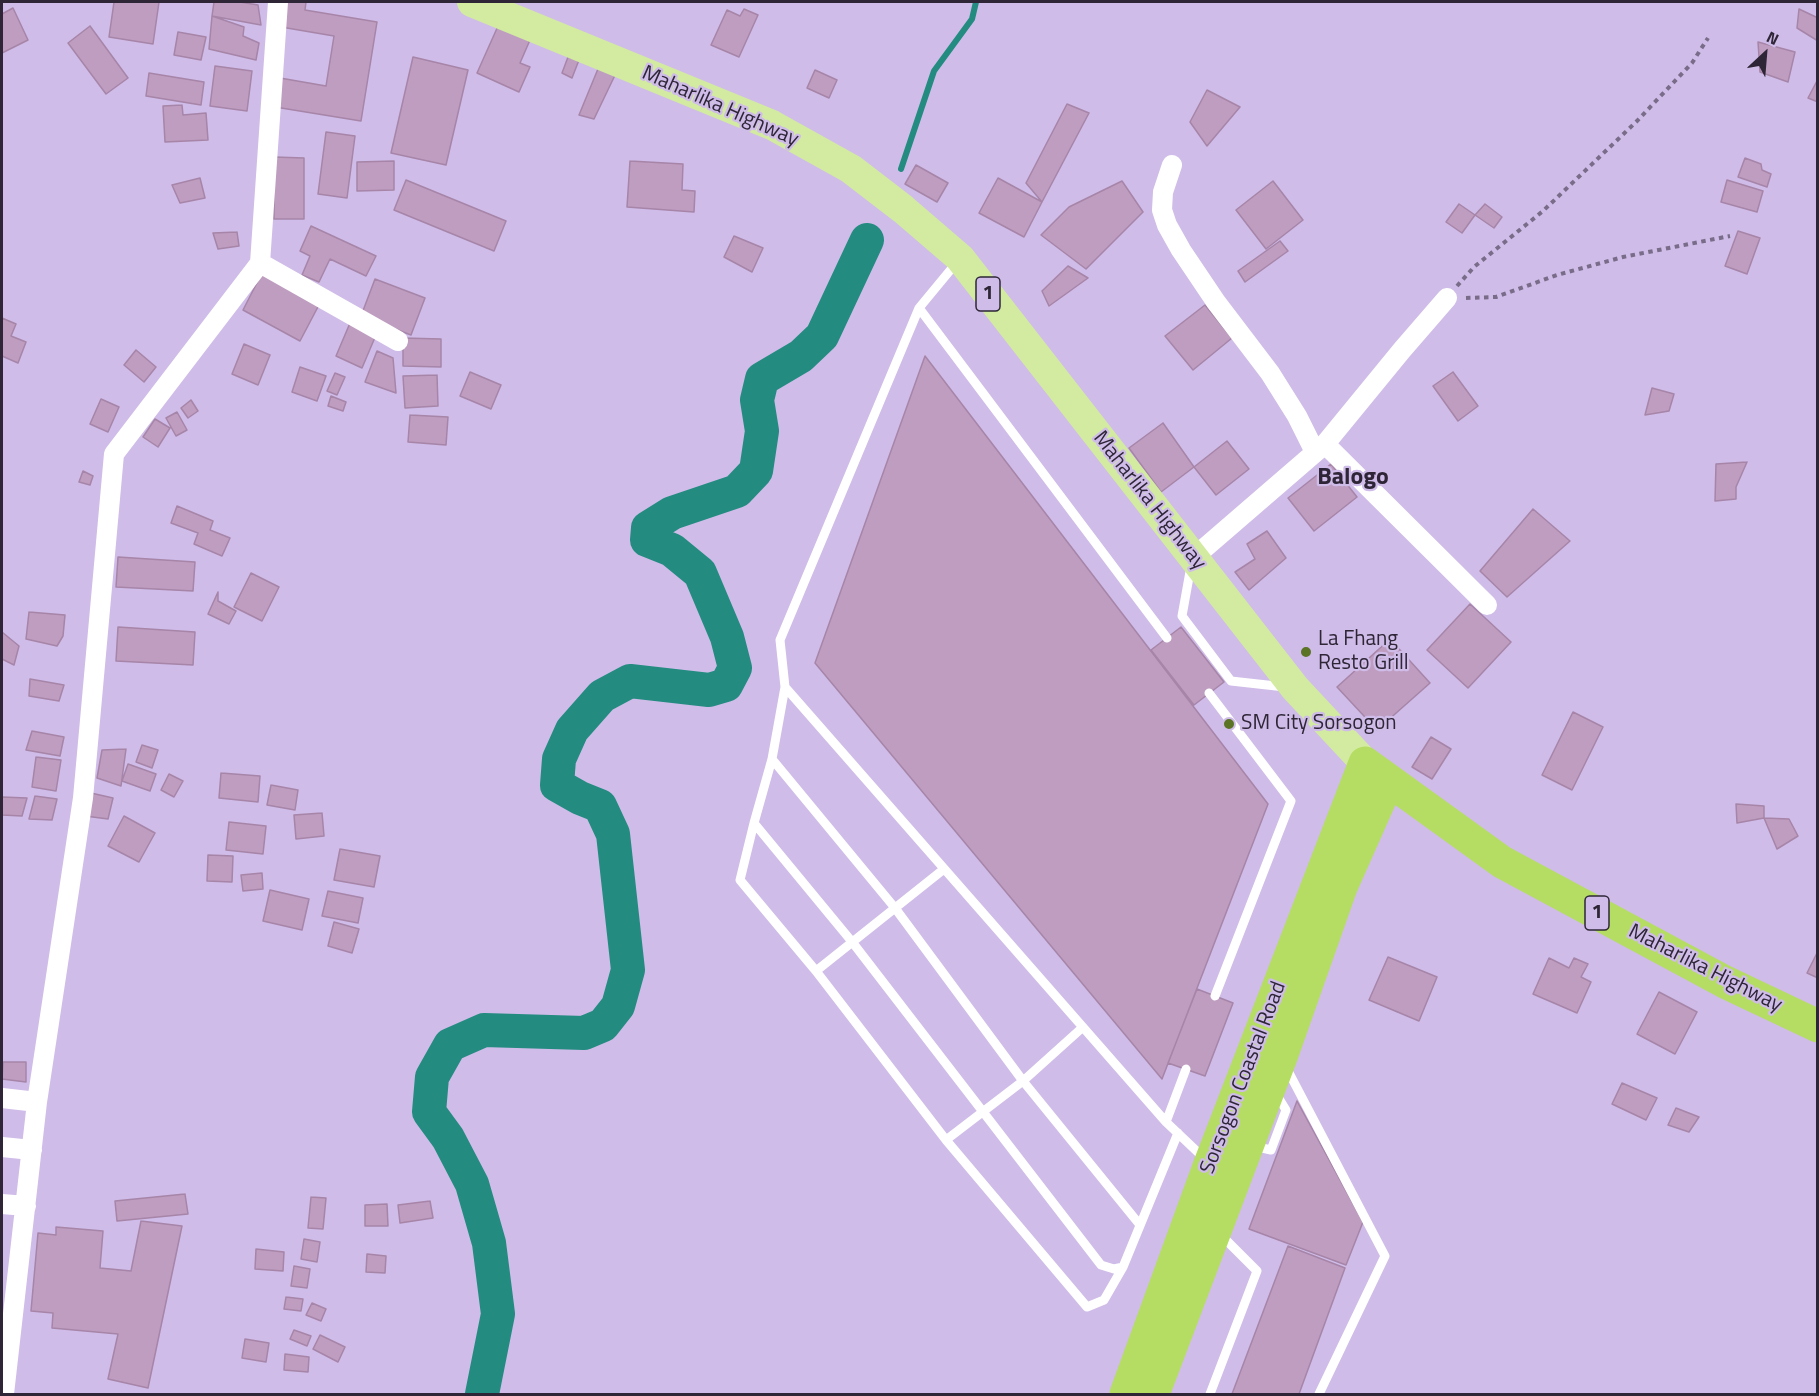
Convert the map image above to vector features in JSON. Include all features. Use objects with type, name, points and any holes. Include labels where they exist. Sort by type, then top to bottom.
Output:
[{"type":"highway","name":"Maharlika Highway","points":[[1377,772],[1502,862],[1725,982],[1818,1026]]},
{"type":"highway","name":"Sorsogon Coastal Road","points":[[1153,1395],[1341,887],[1377,772]]},
{"type":"highway","name":"Sorsogon Coastal Road","points":[[1126,1395],[1210,1164],[1377,772]]},
{"type":"main road","name":"Maharlika Highway","points":[[472,2],[772,125],[851,170],[903,209],[960,258],[1294,688],[1377,772]]},
{"type":"street","points":[[4,1395],[36,1102],[82,798],[114,454],[260,263],[278,2]]},
{"type":"street","points":[[1172,165],[1163,192],[1162,210],[1167,225],[1180,250],[1270,373],[1297,416],[1320,448],[1487,605]]},
{"type":"street","points":[[260,263],[398,341]]},
{"type":"street","points":[[1193,558],[1320,448],[1447,298]]},
{"type":"street","points":[[2,1098],[36,1102]]},
{"type":"street","points":[[2,1147],[32,1150]]},
{"type":"street","points":[[2,1204],[26,1206]]},
{"type":"lane","points":[[960,258],[919,308],[780,639],[784,687],[772,759],[740,880],[816,971],[946,1140],[1087,1307],[1104,1300],[1123,1267],[1178,1133]]},
{"type":"lane","points":[[919,308],[1167,638]]},
{"type":"lane","points":[[1193,558],[1182,616],[1231,681],[1294,688]]},
{"type":"lane","points":[[784,687],[1166,1122],[1210,1164]]},
{"type":"lane","points":[[1209,693],[1291,801],[1215,996]]},
{"type":"lane","points":[[772,759],[895,908],[1023,1081],[1140,1225]]},
{"type":"lane","points":[[754,823],[853,943],[1101,1265],[1113,1269],[1123,1267]]},
{"type":"lane","points":[[816,971],[944,869]]},
{"type":"lane","points":[[946,1140],[1023,1081],[1083,1027]]},
{"type":"lane","points":[[1166,1122],[1186,1069]]},
{"type":"lane","points":[[1275,1070],[1385,1256],[1319,1395]]},
{"type":"lane","points":[[1210,1395],[1257,1271],[1215,1229]]},
{"type":"path","points":[[1447,298],[1474,267],[1543,211],[1636,122],[1692,63],[1708,38]]},
{"type":"path","points":[[1447,298],[1496,297],[1557,275],[1623,257],[1730,236]]},
{"type":"building","points":[[114,2],[159,2],[153,44],[109,37]]},
{"type":"building","points":[[214,2],[258,5],[261,25],[212,16]]},
{"type":"building","points":[[285,2],[306,2],[305,10],[377,22],[361,121],[275,107],[280,78],[326,86],[334,36],[281,27]]},
{"type":"building","points":[[13,8],[28,40],[2,53],[2,14]]},
{"type":"building","points":[[744,9],[758,15],[739,57],[711,45],[727,10],[740,16]]},
{"type":"building","points":[[1799,9],[1818,18],[1818,41],[1797,28]]},
{"type":"building","points":[[212,16],[244,27],[243,36],[259,43],[256,60],[209,49]]},
{"type":"building","points":[[90,26],[128,78],[106,94],[68,43]]},
{"type":"building","points":[[498,26],[530,40],[520,63],[530,67],[519,92],[477,73]]},
{"type":"building","points":[[178,32],[206,37],[201,60],[174,55]]},
{"type":"building","points":[[1758,42],[1795,52],[1788,82],[1760,72]]},
{"type":"building","points":[[413,57],[468,70],[446,165],[391,153]]},
{"type":"building","points":[[568,57],[579,60],[572,78],[562,73]]},
{"type":"building","points":[[600,64],[617,71],[594,119],[579,115]]},
{"type":"building","points":[[215,66],[252,71],[247,111],[210,106]]},
{"type":"building","points":[[815,70],[837,80],[829,98],[807,88]]},
{"type":"building","points":[[149,73],[204,82],[201,105],[146,96]]},
{"type":"building","points":[[1818,79],[1818,102],[1808,98]]},
{"type":"building","points":[[1207,90],[1240,107],[1207,146],[1190,122]]},
{"type":"building","points":[[1067,104],[1089,113],[1042,202],[1026,183]]},
{"type":"building","points":[[182,105],[183,115],[206,113],[208,140],[165,142],[163,106]]},
{"type":"building","points":[[326,132],[355,136],[347,198],[318,194]]},
{"type":"building","points":[[274,157],[304,158],[304,219],[274,219]]},
{"type":"building","points":[[1745,158],[1761,164],[1762,170],[1771,174],[1767,187],[1738,177]]},
{"type":"building","points":[[394,161],[394,190],[357,191],[357,162]]},
{"type":"building","points":[[630,161],[683,164],[682,190],[695,191],[694,212],[627,207]]},
{"type":"building","points":[[916,165],[948,183],[937,202],[905,184]]},
{"type":"building","points":[[200,178],[205,198],[180,203],[172,185]]},
{"type":"building","points":[[998,178],[1042,202],[1024,237],[979,213]]},
{"type":"building","points":[[406,180],[506,221],[494,251],[394,210]]},
{"type":"building","points":[[1727,180],[1763,191],[1757,212],[1721,202]]},
{"type":"building","points":[[1122,181],[1143,212],[1086,269],[1041,235],[1069,207]]},
{"type":"building","points":[[1273,181],[1303,220],[1266,249],[1236,210]]},
{"type":"building","points":[[1459,204],[1475,215],[1462,233],[1446,222]]},
{"type":"building","points":[[1485,204],[1502,217],[1494,228],[1475,215]]},
{"type":"building","points":[[311,226],[376,256],[366,276],[330,259],[319,282],[302,275],[310,256],[300,251]]},
{"type":"building","points":[[1738,231],[1760,238],[1747,274],[1725,266]]},
{"type":"building","points":[[237,232],[239,246],[218,249],[213,233]]},
{"type":"building","points":[[734,236],[763,248],[752,272],[724,257]]},
{"type":"building","points":[[1280,241],[1288,251],[1245,282],[1238,271]]},
{"type":"building","points":[[1068,266],[1088,278],[1049,306],[1042,291]]},
{"type":"building","points":[[262,273],[320,303],[300,341],[243,310]]},
{"type":"building","points":[[375,279],[425,298],[411,335],[361,316]]},
{"type":"building","points":[[1205,305],[1232,338],[1193,370],[1165,336]]},
{"type":"building","points":[[2,318],[16,324],[11,336],[26,342],[18,363],[2,356]]},
{"type":"building","points":[[350,323],[376,335],[362,368],[336,356]]},
{"type":"building","points":[[403,338],[441,339],[441,367],[403,366]]},
{"type":"building","points":[[244,344],[270,355],[258,385],[232,374]]},
{"type":"building","points":[[136,350],[156,367],[144,382],[124,365]]},
{"type":"building","points":[[377,351],[393,358],[396,393],[365,382]]},
{"type":"building","points":[[925,356],[1268,804],[1162,1079],[815,663]]},
{"type":"building","points":[[300,367],[326,376],[317,401],[292,392]]},
{"type":"building","points":[[470,372],[501,385],[491,409],[460,396]]},
{"type":"building","points":[[1453,372],[1478,406],[1458,421],[1433,386]]},
{"type":"building","points":[[335,373],[345,377],[337,395],[327,391]]},
{"type":"building","points":[[437,375],[438,406],[405,408],[403,376]]},
{"type":"building","points":[[1652,388],[1674,394],[1669,411],[1645,415]]},
{"type":"building","points":[[331,396],[346,402],[343,411],[328,406]]},
{"type":"building","points":[[101,399],[119,407],[108,432],[90,424]]},
{"type":"building","points":[[191,400],[198,411],[188,418],[181,408]]},
{"type":"building","points":[[177,412],[187,430],[176,436],[166,418]]},
{"type":"building","points":[[410,415],[448,417],[446,445],[408,442]]},
{"type":"building","points":[[155,419],[170,428],[158,447],[143,437]]},
{"type":"building","points":[[1163,423],[1194,467],[1161,492],[1129,448]]},
{"type":"building","points":[[1227,441],[1249,469],[1216,495],[1194,467]]},
{"type":"building","points":[[1747,462],[1736,487],[1736,499],[1715,501],[1716,464]]},
{"type":"building","points":[[1331,464],[1357,497],[1314,531],[1288,498]]},
{"type":"building","points":[[83,471],[93,476],[90,485],[79,482]]},
{"type":"building","points":[[177,506],[213,521],[210,530],[230,538],[222,556],[194,544],[198,533],[171,523]]},
{"type":"building","points":[[1533,509],[1570,541],[1507,597],[1480,571]]},
{"type":"building","points":[[1267,531],[1286,558],[1249,590],[1235,572],[1255,559],[1247,544]]},
{"type":"building","points":[[118,557],[195,562],[193,591],[116,587]]},
{"type":"building","points":[[251,573],[279,587],[262,621],[234,607]]},
{"type":"building","points":[[218,592],[218,601],[236,611],[229,624],[208,614]]},
{"type":"building","points":[[1470,604],[1511,642],[1468,688],[1427,650]]},
{"type":"building","points":[[29,612],[65,615],[63,636],[57,646],[26,639]]},
{"type":"building","points":[[118,627],[195,632],[193,665],[116,661]]},
{"type":"building","points":[[1181,627],[1224,682],[1194,705],[1151,650]]},
{"type":"building","points":[[2,632],[19,646],[14,665],[2,659]]},
{"type":"building","points":[[1390,639],[1430,683],[1377,730],[1337,687]]},
{"type":"building","points":[[30,679],[64,685],[59,701],[29,696]]},
{"type":"building","points":[[1573,712],[1603,727],[1572,790],[1542,775]]},
{"type":"building","points":[[32,731],[64,737],[60,756],[26,750]]},
{"type":"building","points":[[1431,737],[1451,749],[1432,779],[1412,767]]},
{"type":"building","points":[[142,745],[158,750],[152,768],[136,762]]},
{"type":"building","points":[[126,749],[121,786],[97,778],[102,750]]},
{"type":"building","points":[[36,757],[61,760],[56,791],[32,787]]},
{"type":"building","points":[[128,764],[156,774],[150,791],[122,781]]},
{"type":"building","points":[[221,773],[260,776],[258,802],[219,798]]},
{"type":"building","points":[[169,774],[183,781],[174,797],[161,790]]},
{"type":"building","points":[[271,785],[298,790],[295,810],[267,805]]},
{"type":"building","points":[[91,793],[113,798],[108,819],[85,816]]},
{"type":"building","points":[[35,796],[57,799],[52,820],[29,819]]},
{"type":"building","points":[[2,797],[27,798],[22,816],[2,815]]},
{"type":"building","points":[[1736,804],[1764,806],[1764,818],[1737,823]]},
{"type":"building","points":[[322,813],[324,836],[296,839],[294,815]]},
{"type":"building","points":[[124,816],[155,833],[139,862],[108,846]]},
{"type":"building","points":[[1764,818],[1789,819],[1798,836],[1777,849]]},
{"type":"building","points":[[229,822],[266,826],[263,854],[226,850]]},
{"type":"building","points":[[340,849],[380,856],[374,887],[334,880]]},
{"type":"building","points":[[208,855],[233,856],[232,882],[207,881]]},
{"type":"building","points":[[262,873],[263,889],[243,891],[241,875]]},
{"type":"building","points":[[270,890],[309,899],[302,930],[263,921]]},
{"type":"building","points":[[328,891],[363,898],[358,923],[322,916]]},
{"type":"building","points":[[334,922],[359,929],[352,953],[328,946]]},
{"type":"building","points":[[1818,951],[1818,978],[1807,973]]},
{"type":"building","points":[[1388,957],[1437,977],[1419,1021],[1369,1000]]},
{"type":"building","points":[[1549,958],[1569,968],[1574,958],[1588,964],[1581,977],[1591,982],[1577,1013],[1533,994]]},
{"type":"building","points":[[1197,989],[1233,1003],[1205,1076],[1168,1063]]},
{"type":"building","points":[[1659,992],[1697,1012],[1675,1054],[1637,1034]]},
{"type":"building","points":[[3,1062],[26,1062],[26,1082],[2,1079]]},
{"type":"building","points":[[1622,1083],[1657,1098],[1646,1120],[1612,1104]]},
{"type":"building","points":[[1297,1101],[1363,1222],[1346,1265],[1249,1229]]},
{"type":"building","points":[[1676,1108],[1699,1117],[1689,1132],[1668,1125]]},
{"type":"building","points":[[185,1194],[188,1214],[117,1221],[115,1201]]},
{"type":"building","points":[[311,1197],[326,1198],[323,1229],[308,1228]]},
{"type":"building","points":[[430,1201],[433,1218],[400,1223],[398,1205]]},
{"type":"building","points":[[387,1204],[388,1226],[365,1226],[365,1205]]},
{"type":"building","points":[[141,1221],[182,1226],[148,1388],[108,1379],[118,1334],[52,1328],[53,1313],[31,1311],[38,1233],[56,1235],[56,1227],[103,1231],[100,1268],[131,1271]]},
{"type":"building","points":[[304,1239],[320,1242],[317,1262],[301,1259]]},
{"type":"building","points":[[1288,1246],[1345,1268],[1299,1394],[1232,1394]]},
{"type":"building","points":[[256,1249],[284,1252],[283,1271],[255,1269]]},
{"type":"building","points":[[367,1254],[386,1256],[385,1273],[366,1272]]},
{"type":"building","points":[[294,1266],[310,1269],[307,1288],[291,1286]]},
{"type":"building","points":[[286,1297],[303,1299],[301,1311],[284,1309]]},
{"type":"building","points":[[312,1303],[326,1309],[321,1321],[306,1315]]},
{"type":"building","points":[[294,1330],[311,1336],[307,1346],[290,1339]]},
{"type":"building","points":[[320,1335],[345,1347],[338,1362],[313,1349]]},
{"type":"building","points":[[245,1339],[269,1343],[266,1362],[242,1358]]},
{"type":"building","points":[[285,1354],[309,1357],[308,1372],[284,1370]]},
{"type":"waterway","points":[[901,169],[934,71],[972,19],[976,2]]},
{"type":"waterway","points":[[482,1394],[498,1314],[489,1243],[472,1184],[448,1138],[429,1112],[432,1077],[450,1045],[484,1030],[584,1033],[603,1025],[618,1006],[628,970],[613,834],[600,806],[557,785],[559,759],[572,730],[602,696],[630,681],[709,690],[726,685],[735,668],[727,637],[700,573],[672,550],[647,540],[648,528],[672,513],[737,491],[756,471],[762,431],[757,400],[762,379],[801,356],[822,336],[867,240]]},
{"type":"place","name":"La Fhang Resto Grill","points":[[1306,652]]},
{"type":"place","name":"SM City Sorsogon","points":[[1229,724]]},
{"type":"district","name":"Balogo","points":[[1353,478]]}]
